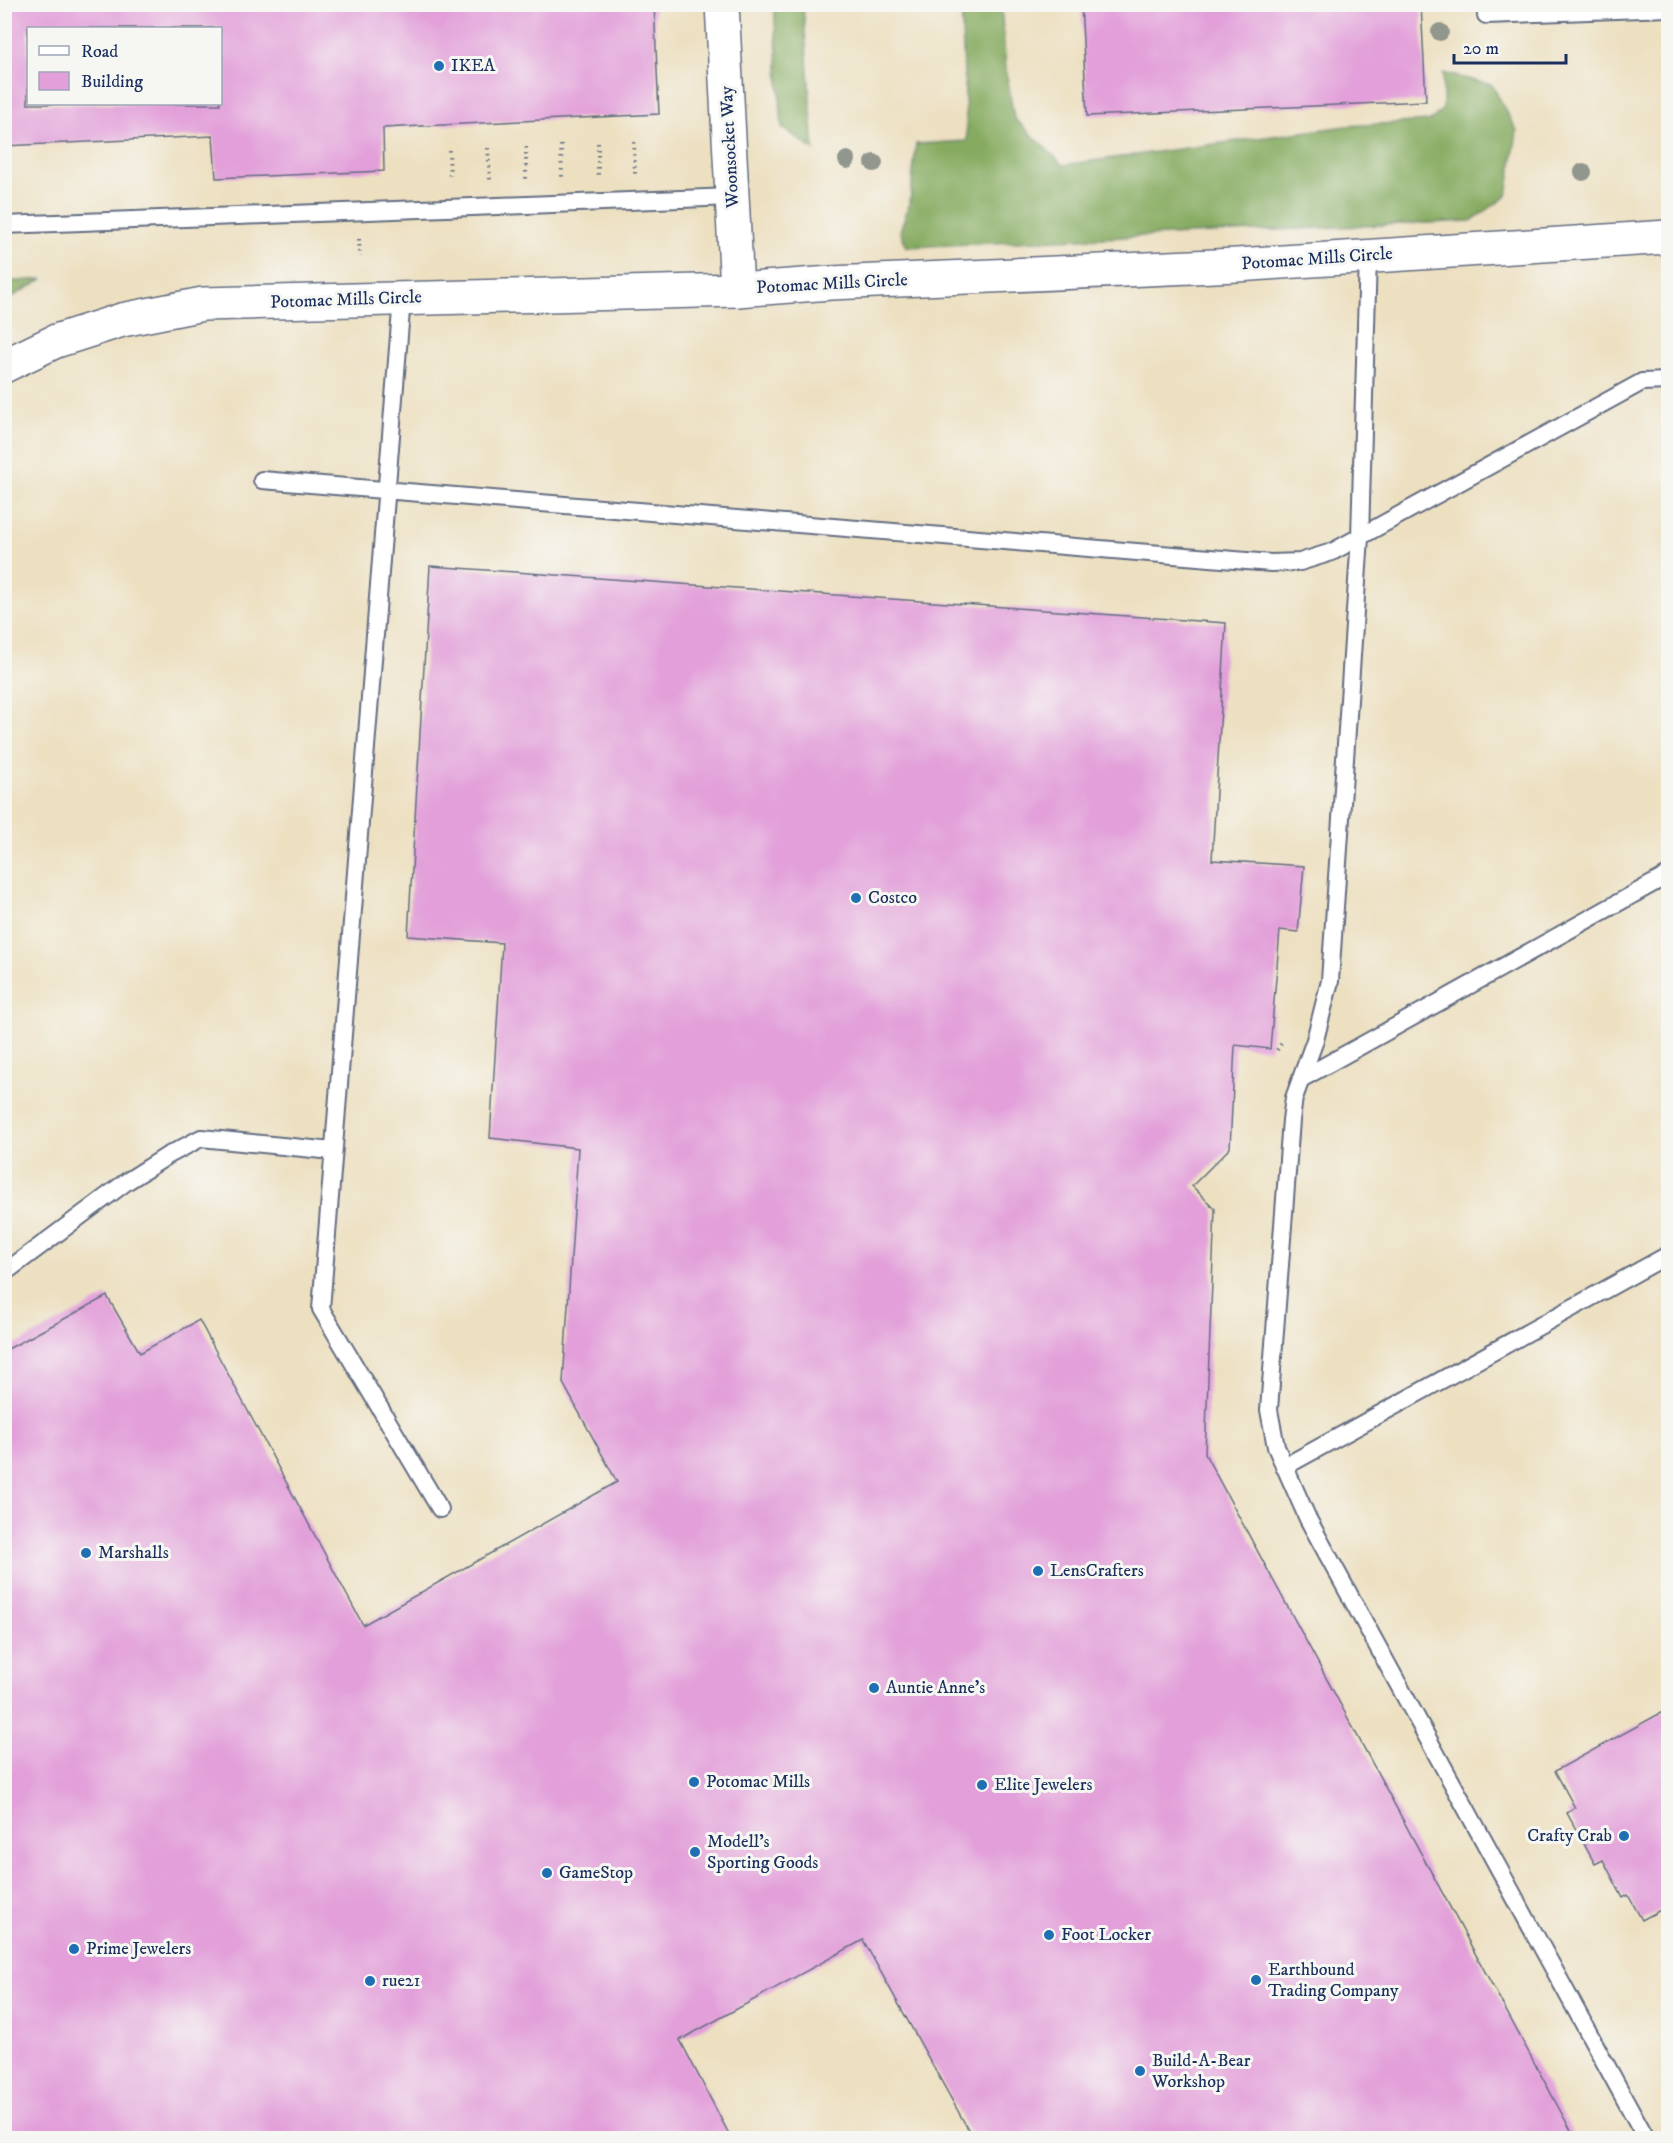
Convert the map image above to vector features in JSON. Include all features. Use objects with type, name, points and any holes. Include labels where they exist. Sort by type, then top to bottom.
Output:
[{"type":"street","name":"Woonsocket Way","points":[[722,4],[737,290]]},
{"type":"street","name":"Potomac Mills Circle","points":[[4,366],[56,341],[122,320],[203,304],[737,290],[831,283],[1237,265],[1668,237]]},
{"type":"lane","points":[[1485,4],[1486,15],[1668,8]]},
{"type":"lane","points":[[4,225],[732,197]]},
{"type":"lane","points":[[1368,256],[1360,537],[1330,981],[1316,1040],[1294,1098],[1269,1410],[1276,1447],[1319,1539],[1646,2139]]},
{"type":"lane","points":[[402,298],[321,1309],[440,1509]]},
{"type":"lane","points":[[262,480],[1271,563],[1300,562],[1332,552],[1642,382],[1668,381]]},
{"type":"lane","points":[[1301,1079],[1668,875]]},
{"type":"lane","points":[[4,1273],[126,1182],[201,1138],[333,1151]]},
{"type":"lane","points":[[1284,1467],[1668,1255]]},
{"type":"path","points":[[359,239],[360,257]]},
{"type":"green space","points":[[774,5],[803,5],[814,150],[782,127]]},
{"type":"green space","points":[[961,5],[1001,5],[1006,71],[1014,118],[1063,165],[1346,126],[1430,121],[1443,109],[1443,73],[1492,85],[1517,131],[1507,196],[1471,221],[907,247],[900,231],[910,202],[916,144],[967,141]]},
{"type":"green space","points":[[43,279],[5,301],[5,282]]},
{"type":"building","name":"IKEA","points":[[4,4],[654,4],[659,114],[383,128],[384,171],[216,178],[213,136],[4,146]]},
{"type":"building","points":[[1081,4],[1421,4],[1426,101],[1087,116]]},
{"type":"building","name":"Potomac Mills","points":[[430,566],[1226,623],[1212,860],[1304,866],[1298,932],[1280,930],[1270,1049],[1235,1045],[1230,1148],[1192,1186],[1215,1209],[1205,1454],[1575,2138],[973,2138],[863,1940],[680,2040],[731,2138],[4,2138],[4,1351],[107,1296],[140,1353],[199,1320],[363,1625],[617,1482],[563,1383],[578,1148],[490,1138],[502,943],[408,936]]},
{"type":"building","name":"Crafty Crab","points":[[1668,1709],[1668,1906],[1642,1920],[1628,1895],[1623,1898],[1603,1860],[1595,1864],[1567,1813],[1575,1808],[1555,1771]]},
{"type":"place","name":"IKEA","points":[[439,66]]},
{"type":"place","name":"Costco","points":[[856,898]]},
{"type":"place","name":"Marshalls","points":[[86,1553]]},
{"type":"place","name":"LensCrafters","points":[[1038,1571]]},
{"type":"place","name":"Auntie Anne's","points":[[874,1688]]},
{"type":"place","name":"Potomac Mills","points":[[694,1782]]},
{"type":"place","name":"Elite Jewelers","points":[[982,1785]]},
{"type":"place","name":"Crafty Crab","points":[[1624,1836]]},
{"type":"place","name":"Modell's Sporting Goods","points":[[695,1852]]},
{"type":"place","name":"GameStop","points":[[547,1873]]},
{"type":"place","name":"Foot Locker","points":[[1049,1935]]},
{"type":"place","name":"Prime Jewelers","points":[[74,1949]]},
{"type":"place","name":"Earthbound Trading Company","points":[[1256,1980]]},
{"type":"place","name":"rue21","points":[[370,1981]]},
{"type":"place","name":"Build-A-Bear Workshop","points":[[1140,2071]]}]
